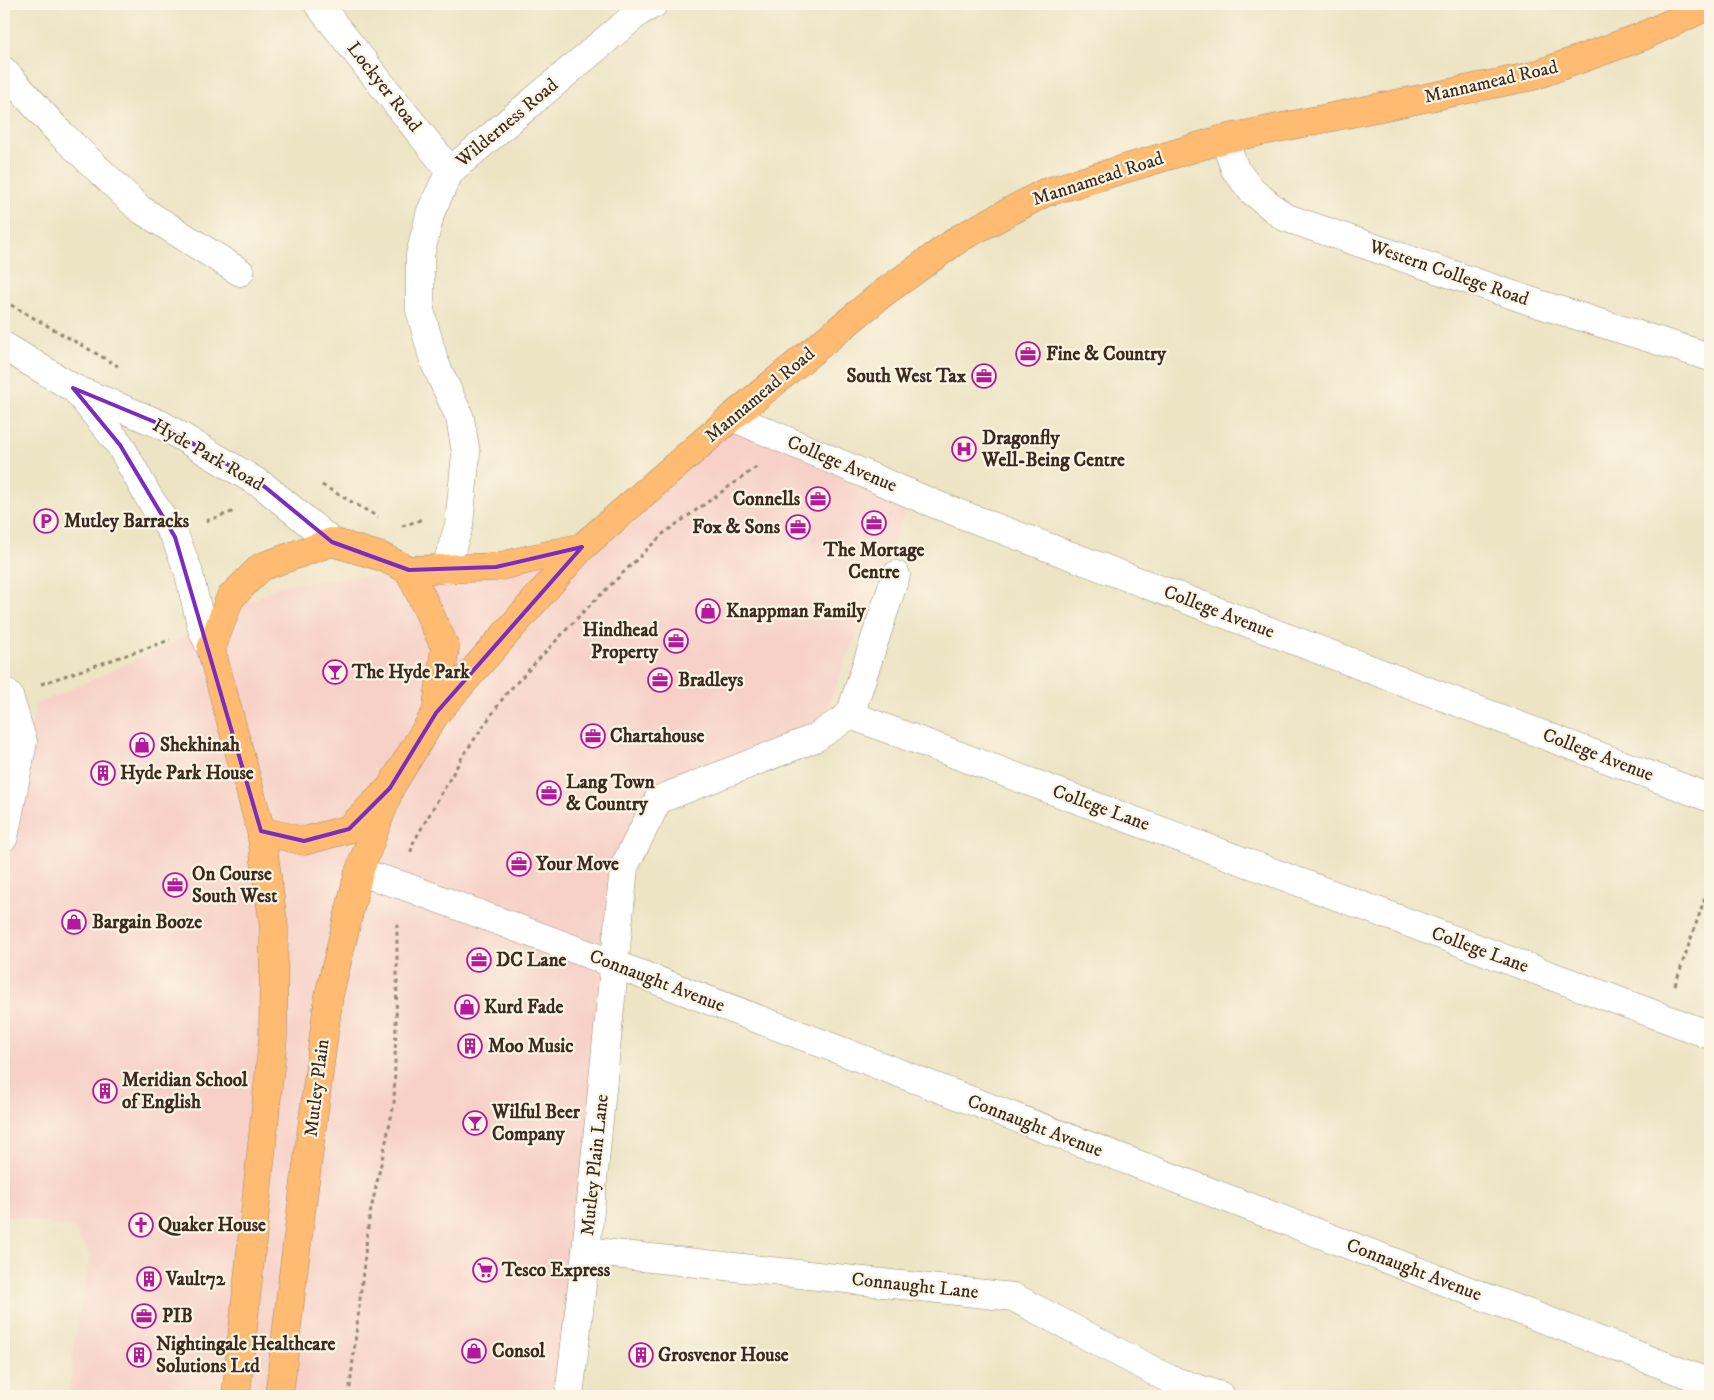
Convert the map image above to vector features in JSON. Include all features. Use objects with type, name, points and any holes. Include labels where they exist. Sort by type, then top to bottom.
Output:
[{"type":"main road","name":"Mannamead Road","points":[[436,713],[582,546],[732,418],[882,294],[960,238],[1044,193],[1224,139],[1533,76],[1641,37],[1710,5]]},
{"type":"main road","points":[[236,1396],[273,1033],[274,928],[261,831],[206,639],[230,598],[261,567],[332,542],[382,557],[409,570],[445,647],[436,713],[390,788],[349,829],[304,841],[261,831]]},
{"type":"main road","name":"Mannamead Road","points":[[409,570],[496,567],[582,546]]},
{"type":"main road","name":"Mutley Plain","points":[[279,1396],[329,995],[360,872],[390,788]]},
{"type":"street","name":"Lockyer Road","points":[[318,4],[450,171]]},
{"type":"street","name":"Wilderness Road","points":[[445,570],[458,525],[466,453],[460,418],[434,361],[420,310],[420,255],[431,211],[450,171],[640,12],[654,4]]},
{"type":"street","points":[[4,71],[59,132],[140,209],[240,272]]},
{"type":"street","name":"Western College Road","points":[[1224,139],[1236,169],[1252,191],[1284,217],[1536,303],[1710,357]]},
{"type":"street","name":"Hyde Park Road","points":[[4,346],[73,388],[162,425],[265,487],[332,542]]},
{"type":"street","name":"Hyde Park Road","points":[[73,388],[120,445],[148,496],[175,536],[188,570],[206,639]]},
{"type":"street","name":"College Avenue","points":[[732,418],[938,506],[1710,798]]},
{"type":"street","points":[[614,964],[624,867],[658,800],[815,738],[850,715],[896,575]]},
{"type":"street","points":[[4,837],[22,742],[6,694]]},
{"type":"street","name":"College Lane","points":[[850,715],[1710,1036]]},
{"type":"street","name":"Connaught Avenue","points":[[360,872],[404,886],[614,964],[1710,1383]]},
{"type":"street","name":"Mutley Plain Lane","points":[[569,1396],[586,1251],[614,964]]},
{"type":"street","name":"Connaught Lane","points":[[586,1251],[1013,1296],[1169,1379],[1221,1396]]},
{"type":"path","points":[[350,1396],[368,1219],[394,1104],[397,922],[412,845],[464,754],[506,694],[584,612],[664,533],[791,442]]},
{"type":"path","points":[[175,536],[239,509],[265,487]]},
{"type":"path","points":[[6,694],[206,639]]},
{"type":"path","points":[[1664,1018],[1710,883]]},
{"type":"highlighted area","points":[[73,388],[162,425],[265,487],[332,542],[409,570],[496,567],[582,547],[436,713],[390,788],[349,829],[304,841],[261,831],[175,537],[120,445]]},
{"type":"shaded area","points":[[732,420],[912,494],[815,738],[658,800],[624,867],[569,1396],[67,1396],[72,1372],[73,1346],[90,1257],[75,1229],[4,1215],[4,886],[35,705],[156,651],[281,585],[365,576],[459,577],[582,547]]},
{"type":"place","name":"Fine & Country","points":[[1028,354]]},
{"type":"place","name":"South West Tax","points":[[984,376]]},
{"type":"place","name":"Dragonfly Well-Being Centre","points":[[964,449]]},
{"type":"place","name":"Connells","points":[[818,499]]},
{"type":"place","name":"Mutley Barracks","points":[[46,521]]},
{"type":"place","name":"The Mortage Centre","points":[[874,523]]},
{"type":"place","name":"Fox & Sons","points":[[798,527]]},
{"type":"place","name":"Knappman Family","points":[[708,611]]},
{"type":"place","name":"Hindhead Property","points":[[676,641]]},
{"type":"place","name":"The Hyde Park","points":[[335,672]]},
{"type":"place","name":"Bradleys","points":[[660,680]]},
{"type":"place","name":"Chartahouse","points":[[593,736]]},
{"type":"place","name":"Shekhinah","points":[[142,745]]},
{"type":"place","name":"Hyde Park House","points":[[103,773]]},
{"type":"place","name":"Lang Town & Country","points":[[549,793]]},
{"type":"place","name":"Your Move","points":[[519,864]]},
{"type":"place","name":"On Course South West","points":[[175,885]]},
{"type":"place","name":"Bargain Booze","points":[[74,922]]},
{"type":"place","name":"DC Lane","points":[[479,960]]},
{"type":"place","name":"Kurd Fade","points":[[467,1007]]},
{"type":"place","name":"Moo Music","points":[[470,1046]]},
{"type":"place","name":"Meridian School of English","points":[[105,1091]]},
{"type":"place","name":"Wilful Beer Company","points":[[475,1123]]},
{"type":"place","name":"Quaker House","points":[[141,1225]]},
{"type":"place","name":"Tesco Express","points":[[485,1270]]},
{"type":"place","name":"Vault72","points":[[149,1279]]},
{"type":"place","name":"PIB","points":[[144,1316]]},
{"type":"place","name":"Consol","points":[[474,1351]]},
{"type":"place","name":"Nightingale Healthcare Solutions Ltd","points":[[139,1355]]},
{"type":"place","name":"Grosvenor House","points":[[641,1355]]}]
